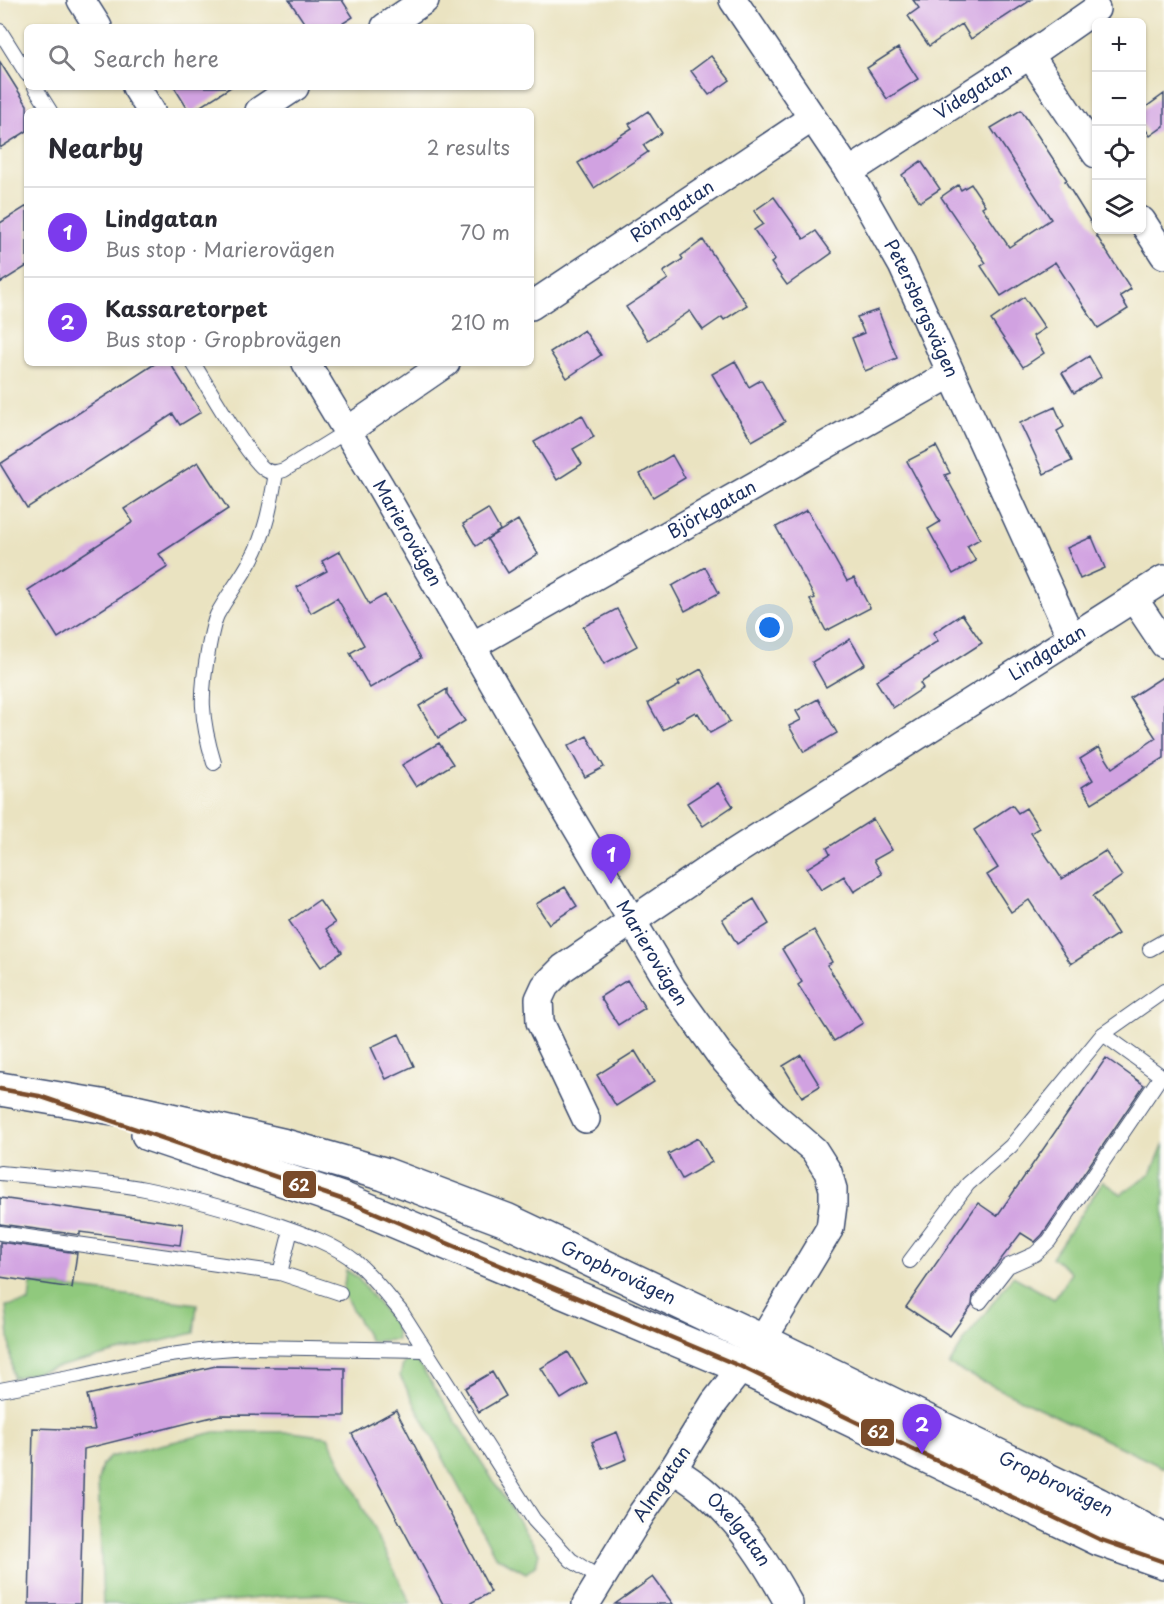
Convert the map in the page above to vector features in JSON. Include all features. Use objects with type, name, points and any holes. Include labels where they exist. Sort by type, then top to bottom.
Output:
[{"type":"street","points":[[81,0],[96,24]]},
{"type":"street","points":[[389,24],[425,0]]},
{"type":"street","name":"Petersbergsvägen","points":[[733,0],[849,172],[902,265],[1071,637]]},
{"type":"street","name":"Videgatan","points":[[849,172],[1030,55],[1096,9]]},
{"type":"street","points":[[1030,55],[1092,148]]},
{"type":"street","points":[[138,90],[149,108]]},
{"type":"street","points":[[264,108],[290,90]]},
{"type":"street","name":"Rönngatan","points":[[534,304],[812,118]]},
{"type":"street","points":[[1146,227],[1164,255]]},
{"type":"street","name":"Marierovägen","points":[[308,366],[672,988],[720,1055],[769,1111],[814,1150],[828,1172],[833,1189],[830,1228],[762,1341],[742,1367]]},
{"type":"street","points":[[347,430],[442,366]]},
{"type":"street","name":"Björkgatan","points":[[472,646],[951,374]]},
{"type":"street","name":"Lindgatan","points":[[586,1119],[540,1022],[538,999],[545,986],[563,968],[713,866],[1164,579]]},
{"type":"street","points":[[1134,599],[1164,644]]},
{"type":"street","name":"Gropbrovägen","points":[[0,1089],[131,1111],[282,1145],[384,1174],[506,1220],[762,1341],[1097,1504],[1164,1541]]},
{"type":"street","name":"Gropbrovägen","points":[[39,1096],[347,1201],[742,1367],[1099,1539],[1164,1562]]},
{"type":"street","name":"Almgatan","points":[[586,1604],[642,1513],[714,1404],[742,1367]]},
{"type":"street","name":"Oxelgatan","points":[[673,1469],[704,1490],[734,1521],[753,1544],[789,1604]]},
{"type":"lane","points":[[0,31],[24,69]]},
{"type":"lane","points":[[37,90],[48,108]]},
{"type":"lane","points":[[195,366],[256,462],[267,471],[276,473],[284,470],[347,430]]},
{"type":"lane","points":[[214,763],[204,730],[202,709],[203,687],[213,629],[216,616],[251,560],[260,541],[276,473]]},
{"type":"lane","points":[[1150,949],[1164,941]]},
{"type":"lane","points":[[910,1261],[968,1184],[1011,1146],[1103,1034],[1164,991]]},
{"type":"lane","points":[[980,1302],[1008,1266],[1035,1254],[1049,1241],[1163,1077],[1103,1034]]},
{"type":"lane","points":[[0,1173],[143,1189],[243,1213],[332,1247],[355,1261],[402,1313],[534,1520],[571,1560],[601,1579]]},
{"type":"lane","points":[[280,1273],[291,1230]]},
{"type":"lane","points":[[0,1233],[280,1273],[340,1293]]},
{"type":"lane","points":[[0,1390],[163,1356],[208,1350],[247,1347],[425,1350]]},
{"type":"green space","points":[[1164,1143],[1164,1468],[949,1365],[964,1341],[1013,1276],[1054,1299],[1071,1273],[1052,1257],[1103,1181],[1121,1194],[1152,1172]]},
{"type":"green space","points":[[346,1270],[357,1277],[395,1325],[397,1340],[370,1341],[343,1293]]},
{"type":"green space","points":[[31,1283],[197,1304],[194,1333],[13,1378],[6,1306],[29,1302]]},
{"type":"green space","points":[[415,1360],[539,1553],[536,1565],[526,1573],[495,1556],[400,1376],[403,1364]]},
{"type":"green space","points":[[215,1432],[292,1432],[328,1437],[411,1604],[371,1604],[328,1594],[278,1596],[200,1604],[103,1604],[98,1481],[102,1465],[110,1457]]},
{"type":"building","points":[[289,0],[342,0],[353,17],[342,24],[305,24]]},
{"type":"building","points":[[913,0],[1031,0],[971,39],[962,24],[929,46],[908,16],[919,8]]},
{"type":"building","points":[[898,48],[918,79],[887,99],[867,68]]},
{"type":"building","points":[[711,56],[730,80],[709,95],[691,71]]},
{"type":"building","points":[[0,62],[27,108],[24,108],[24,133],[0,148]]},
{"type":"building","points":[[176,90],[226,90],[198,108],[187,108]]},
{"type":"building","points":[[1164,94],[1164,126],[1150,136],[1146,130],[1146,107]]},
{"type":"building","points":[[1021,110],[1067,180],[1065,181],[1092,224],[1092,234],[1098,234],[1096,235],[1131,289],[1120,296],[1128,309],[1098,328],[1055,262],[1001,296],[981,266],[986,263],[941,197],[958,185],[961,190],[971,184],[985,205],[982,207],[1009,247],[1051,219],[991,128]]},
{"type":"building","points":[[648,111],[662,133],[643,145],[648,152],[594,188],[578,163],[632,128],[629,124]]},
{"type":"building","points":[[921,161],[940,189],[920,202],[902,175]]},
{"type":"building","points":[[774,197],[804,239],[816,231],[832,253],[787,285],[771,263],[775,260],[754,230],[763,224],[754,211]]},
{"type":"building","points":[[24,208],[24,268],[0,283],[0,223]]},
{"type":"building","points":[[703,240],[747,305],[724,320],[722,317],[703,330],[690,311],[648,340],[626,307],[668,279],[663,272],[683,259],[681,256]]},
{"type":"building","points":[[1024,297],[1045,328],[1033,336],[1044,353],[1023,367],[991,320]]},
{"type":"building","points":[[878,310],[897,358],[865,371],[852,338],[864,333],[857,317]]},
{"type":"building","points":[[584,330],[601,355],[567,378],[550,352]]},
{"type":"building","points":[[1089,356],[1101,377],[1074,393],[1062,373]]},
{"type":"building","points":[[735,361],[749,387],[761,380],[785,422],[752,441],[712,374]]},
{"type":"building","points":[[151,366],[172,366],[201,412],[180,425],[173,414],[27,508],[0,464]]},
{"type":"building","points":[[1055,407],[1064,427],[1057,431],[1072,461],[1044,474],[1020,423]]},
{"type":"building","points":[[582,415],[594,437],[573,449],[582,464],[557,480],[534,442]]},
{"type":"building","points":[[936,446],[950,473],[945,475],[980,539],[967,546],[976,561],[953,574],[928,529],[940,522],[907,461]]},
{"type":"building","points":[[672,455],[685,478],[653,497],[640,474]]},
{"type":"building","points":[[198,462],[228,509],[159,554],[168,567],[58,638],[28,590],[133,522],[124,509]]},
{"type":"building","points":[[488,509],[500,530],[476,546],[463,524]]},
{"type":"building","points":[[807,510],[847,581],[854,578],[870,608],[826,631],[810,600],[815,598],[776,527]]},
{"type":"building","points":[[518,520],[538,554],[508,573],[487,539]]},
{"type":"building","points":[[1092,537],[1105,568],[1080,579],[1067,548]]},
{"type":"building","points":[[340,551],[369,604],[385,595],[421,658],[370,688],[350,653],[364,645],[337,598],[311,613],[297,587],[327,571],[322,561]]},
{"type":"building","points":[[705,567],[719,593],[685,611],[672,586]]},
{"type":"building","points":[[617,609],[637,646],[604,664],[583,627]]},
{"type":"building","points":[[962,614],[982,643],[920,683],[923,688],[893,708],[876,681],[938,641],[933,633]]},
{"type":"building","points":[[850,639],[865,664],[826,687],[812,662]]},
{"type":"building","points":[[701,669],[730,722],[710,733],[698,713],[695,712],[663,730],[648,703],[680,685],[678,682]]},
{"type":"building","points":[[1164,676],[1164,758],[1092,803],[1082,787],[1093,780],[1080,759],[1099,747],[1112,768],[1156,738],[1130,698]]},
{"type":"building","points":[[447,689],[447,694],[465,721],[438,738],[419,706]]},
{"type":"building","points":[[818,699],[837,733],[804,752],[789,726],[801,720],[796,711]]},
{"type":"building","points":[[587,736],[604,767],[585,777],[568,746]]},
{"type":"building","points":[[439,743],[453,764],[416,787],[402,765]]},
{"type":"building","points":[[718,783],[733,806],[703,826],[687,803]]},
{"type":"building","points":[[1012,805],[1018,813],[1026,808],[1039,828],[1031,833],[1062,879],[1105,851],[1122,876],[1093,896],[1118,934],[1071,964],[1029,900],[1011,912],[987,875],[998,868],[974,830]]},
{"type":"building","points":[[873,819],[892,850],[874,860],[882,874],[854,892],[844,876],[821,890],[807,868],[830,854],[827,848]]},
{"type":"building","points":[[565,887],[577,906],[549,924],[536,904]]},
{"type":"building","points":[[754,899],[769,924],[737,944],[722,919]]},
{"type":"building","points":[[319,900],[335,923],[326,929],[342,952],[321,967],[289,921]]},
{"type":"building","points":[[814,930],[832,962],[827,965],[863,1023],[834,1041],[798,985],[802,982],[782,949]]},
{"type":"building","points":[[627,980],[645,1008],[618,1025],[600,997]]},
{"type":"building","points":[[399,1034],[414,1066],[386,1079],[371,1047]]},
{"type":"building","points":[[635,1051],[654,1082],[616,1106],[597,1075]]},
{"type":"building","points":[[801,1055],[820,1086],[802,1097],[783,1066]]},
{"type":"building","points":[[1106,1058],[1144,1085],[1042,1235],[1035,1242],[1021,1233],[973,1296],[972,1305],[950,1336],[906,1307],[978,1203],[997,1216]]},
{"type":"building","points":[[698,1138],[712,1162],[682,1179],[668,1154]]},
{"type":"building","points":[[0,1198],[183,1224],[180,1245],[0,1224]]},
{"type":"building","points":[[0,1242],[77,1253],[72,1288],[0,1277]]},
{"type":"building","points":[[568,1352],[587,1383],[561,1399],[541,1368]]},
{"type":"building","points":[[216,1366],[345,1368],[345,1416],[220,1415],[84,1449],[80,1604],[29,1604],[33,1428],[95,1430],[87,1395]]},
{"type":"building","points":[[492,1372],[506,1396],[479,1412],[465,1388]]},
{"type":"building","points":[[396,1410],[491,1592],[469,1604],[443,1604],[352,1434]]},
{"type":"building","points":[[617,1432],[627,1459],[603,1469],[592,1442]]},
{"type":"building","points":[[653,1577],[673,1604],[615,1604]]},
{"type":"transit line","name":"62","points":[[0,1089],[39,1096],[347,1201],[742,1367],[1099,1539],[1164,1562]]},
{"type":"place","name":"Lindgatan","points":[[611,884]]},
{"type":"place","name":"Kassaretorpet","points":[[922,1454]]}]
